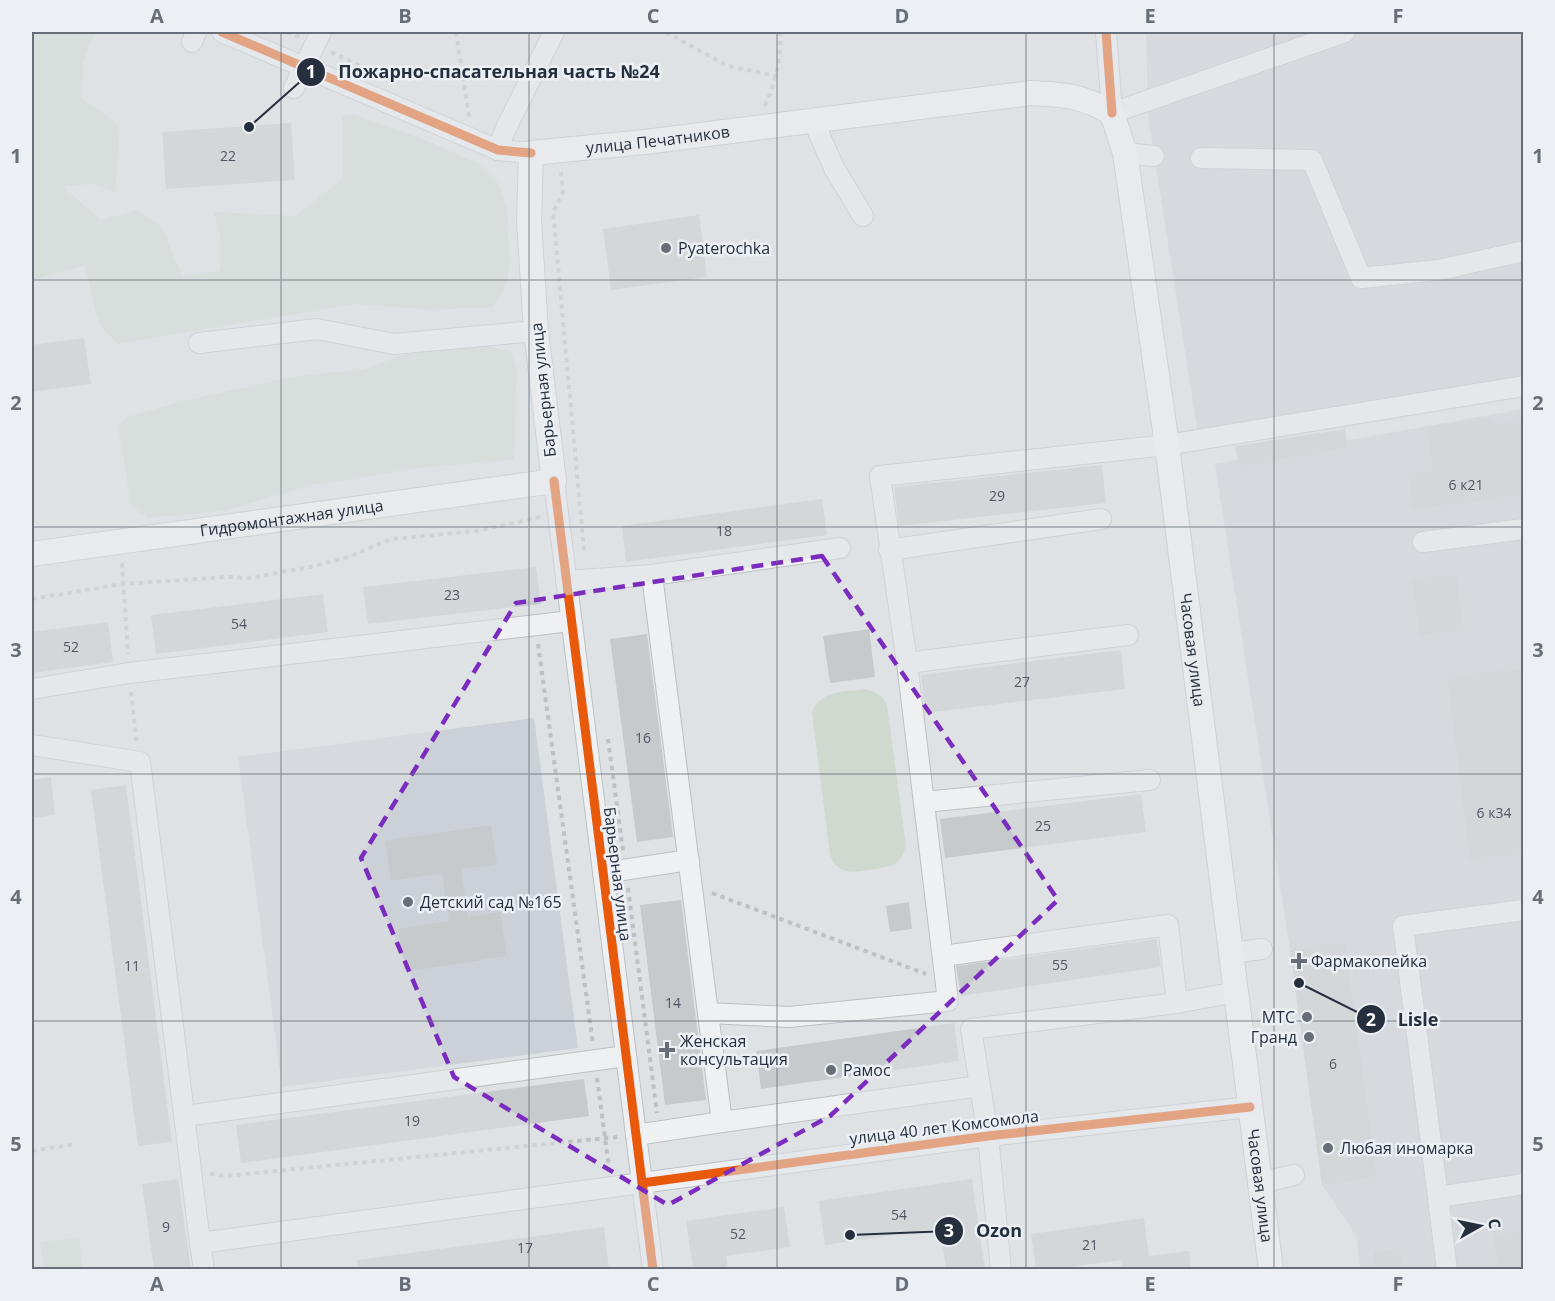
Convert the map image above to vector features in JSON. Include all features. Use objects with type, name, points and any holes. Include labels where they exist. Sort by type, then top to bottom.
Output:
[{"type":"main road","name":"улица Печатников","points":[[531,153],[558,152],[1031,93],[1068,95],[1092,101],[1112,113]]},
{"type":"main road","name":"Часовая улица","points":[[1112,113],[1125,153],[1167,445],[1271,1269]]},
{"type":"main road","name":"Барьерная улица","points":[[531,153],[529,221],[536,331],[554,482]]},
{"type":"main road","name":"Гидромонтажная улица","points":[[32,554],[554,482]]},
{"type":"street","name":"улица Печатников","points":[[222,32],[498,150],[531,153]]},
{"type":"street","points":[[294,88],[321,32]]},
{"type":"street","points":[[498,150],[554,32]]},
{"type":"street","name":"Часовая улица","points":[[1106,32],[1112,113]]},
{"type":"street","points":[[1112,113],[1345,32]]},
{"type":"street","points":[[813,120],[834,168],[863,216]]},
{"type":"street","points":[[1125,153],[1154,156]]},
{"type":"street","points":[[1201,158],[1312,160],[1361,278],[1439,270],[1524,251]]},
{"type":"street","points":[[199,344],[317,329],[394,344],[536,331]]},
{"type":"street","points":[[708,1013],[789,1017],[948,1001],[880,476],[1167,445],[1524,386]]},
{"type":"street","name":"Барьерная улица","points":[[554,482],[653,1269]]},
{"type":"street","points":[[889,550],[1101,519]]},
{"type":"street","points":[[1423,542],[1524,529]]},
{"type":"street","points":[[566,581],[652,575],[840,548]]},
{"type":"street","points":[[652,575],[722,1122]]},
{"type":"street","points":[[32,689],[129,673],[571,621]]},
{"type":"street","points":[[906,663],[1128,635]]},
{"type":"street","points":[[32,745],[140,762],[204,1269]]},
{"type":"street","points":[[924,802],[1150,780]]},
{"type":"street","points":[[603,873],[688,860]]},
{"type":"street","points":[[1447,1269],[1403,926],[1524,910]]},
{"type":"street","points":[[943,956],[1168,925],[1177,1002]]},
{"type":"street","points":[[1231,953],[1262,949]]},
{"type":"street","points":[[1001,1269],[988,1136],[971,1029],[1236,992]]},
{"type":"street","points":[[185,1116],[626,1056]]},
{"type":"street","points":[[636,1135],[980,1086]]},
{"type":"street","name":"улица 40 лет Комсомола","points":[[200,1242],[988,1136],[1250,1107]]},
{"type":"street","points":[[1260,1183],[1294,1175]]},
{"type":"street","points":[[1438,1197],[1524,1184]]},
{"type":"path","points":[[456,32],[469,118]]},
{"type":"path","points":[[666,32],[728,66],[777,76]]},
{"type":"path","points":[[762,114],[777,76],[780,32]]},
{"type":"path","points":[[558,152],[563,192],[553,212],[587,579]]},
{"type":"path","points":[[32,599],[123,584],[259,576],[349,557],[391,539],[476,531],[558,513]]},
{"type":"path","points":[[536,625],[606,1138],[610,1187]]},
{"type":"path","points":[[607,730],[660,1131]]},
{"type":"path","points":[[691,885],[945,981]]},
{"type":"path","points":[[226,1176],[636,1135]]},
{"type":"path","points":[[32,1150],[75,1144]]},
{"type":"highlighted area","points":[[822,556],[1058,900],[830,1116],[668,1205],[454,1077],[361,858],[516,603]]},
{"type":"shaded area","points":[[32,32],[95,32],[83,61],[82,98],[119,125],[116,192],[92,184],[62,186],[101,220],[137,210],[161,225],[182,275],[220,271],[220,237],[214,212],[296,216],[342,179],[342,116],[354,114],[425,140],[479,164],[499,184],[507,211],[510,261],[507,283],[494,307],[432,310],[354,304],[118,344],[102,328],[95,310],[85,265],[32,280]]},
{"type":"shaded area","points":[[1146,32],[1523,32],[1523,386],[1198,435],[1148,116]]},
{"type":"shaded area","points":[[484,346],[511,351],[517,372],[514,460],[418,468],[308,486],[224,511],[148,518],[131,506],[118,427],[127,417],[179,402],[291,377],[364,369],[400,356],[438,349]]},
{"type":"shaded area","points":[[1523,409],[1523,1269],[1360,1269],[1357,1237],[1322,1185],[1290,950],[1215,464]]},
{"type":"shaded area","points":[[865,689],[879,694],[887,705],[906,846],[900,859],[892,865],[848,871],[838,867],[830,855],[812,713],[815,705],[827,696]]},
{"type":"shaded area","name":"Детский сад №165","points":[[534,718],[578,1048],[282,1087],[238,757]]},
{"type":"shaded area","points":[[79,1237],[83,1269],[44,1269],[40,1242]]},
{"type":"building","points":[[291,123],[295,180],[166,189],[162,132]]},
{"type":"building","points":[[699,215],[707,277],[611,290],[603,229]]},
{"type":"building","points":[[84,338],[91,384],[32,392],[32,345]]},
{"type":"building","points":[[1492,418],[1493,425],[1524,421],[1524,495],[1413,510],[1408,474],[1433,471],[1427,427]]},
{"type":"building","points":[[1345,429],[1348,448],[1239,467],[1235,446]]},
{"type":"building","points":[[1102,465],[1106,503],[899,526],[894,487]]},
{"type":"building","points":[[822,499],[827,535],[626,562],[622,526]]},
{"type":"building","points":[[536,567],[541,604],[368,624],[363,587]]},
{"type":"building","points":[[1456,574],[1464,629],[1420,636],[1412,581]]},
{"type":"building","points":[[323,594],[328,632],[156,654],[151,615]]},
{"type":"building","points":[[108,622],[113,662],[32,673],[32,632]]},
{"type":"building","points":[[869,629],[875,677],[830,683],[823,636]]},
{"type":"building","points":[[647,634],[673,837],[637,842],[610,639]]},
{"type":"building","points":[[1121,650],[1125,689],[925,713],[921,675]]},
{"type":"building","points":[[1524,668],[1524,853],[1470,860],[1447,678]]},
{"type":"building","points":[[51,777],[55,815],[32,818],[32,780]]},
{"type":"building","points":[[126,785],[172,1142],[138,1146],[91,790]]},
{"type":"building","points":[[1141,794],[1146,832],[945,858],[940,819]]},
{"type":"building","points":[[491,825],[497,864],[461,869],[468,917],[500,912],[507,956],[404,972],[398,929],[449,921],[442,873],[391,881],[385,841]]},
{"type":"building","points":[[681,900],[706,1100],[665,1105],[640,905]]},
{"type":"building","points":[[909,902],[912,929],[890,932],[886,906]]},
{"type":"building","points":[[1157,939],[1161,967],[961,996],[956,966]]},
{"type":"building","points":[[1345,942],[1377,1177],[1322,1185],[1290,950]]},
{"type":"building","points":[[954,1023],[959,1061],[761,1089],[756,1051]]},
{"type":"building","points":[[584,1079],[589,1116],[241,1163],[236,1125]]},
{"type":"building","points":[[178,1179],[191,1269],[154,1269],[142,1184]]},
{"type":"building","points":[[972,1179],[985,1269],[946,1269],[940,1228],[825,1245],[819,1201]]},
{"type":"building","points":[[784,1207],[790,1247],[726,1256],[728,1269],[693,1269],[686,1221]]},
{"type":"building","points":[[1144,1218],[1149,1256],[1189,1251],[1191,1269],[1123,1269],[1122,1260],[1054,1269],[1036,1269],[1031,1234]]},
{"type":"building","points":[[604,1227],[609,1269],[358,1269],[357,1260]]},
{"type":"building","points":[[1524,1232],[1524,1269],[1498,1269],[1494,1236]]},
{"type":"building","points":[[1400,1250],[1402,1269],[1375,1269],[1374,1252]]},
{"type":"cycle path","points":[[222,32],[498,150],[531,153]]},
{"type":"cycle path","points":[[1106,32],[1112,113]]},
{"type":"cycle path","points":[[554,481],[653,1270]]},
{"type":"cycle path","points":[[642,1183],[988,1136],[1250,1107]]},
{"type":"place","name":"Пожарно-спасательная часть №24","points":[[249,127]]},
{"type":"place","name":"Pyaterochka","points":[[666,248]]},
{"type":"place","name":"Детский сад №165","points":[[408,902]]},
{"type":"place","name":"Фармакопейка","points":[[1299,961]]},
{"type":"place","name":"Lisle","points":[[1299,983]]},
{"type":"place","name":"МТС","points":[[1307,1017]]},
{"type":"place","name":"Гранд","points":[[1309,1037]]},
{"type":"place","name":"Женская консультация","points":[[667,1050]]},
{"type":"place","name":"Рамос","points":[[831,1070]]},
{"type":"place","name":"Любая иномарка","points":[[1328,1148]]},
{"type":"place","name":"Ozon","points":[[850,1235]]}]
